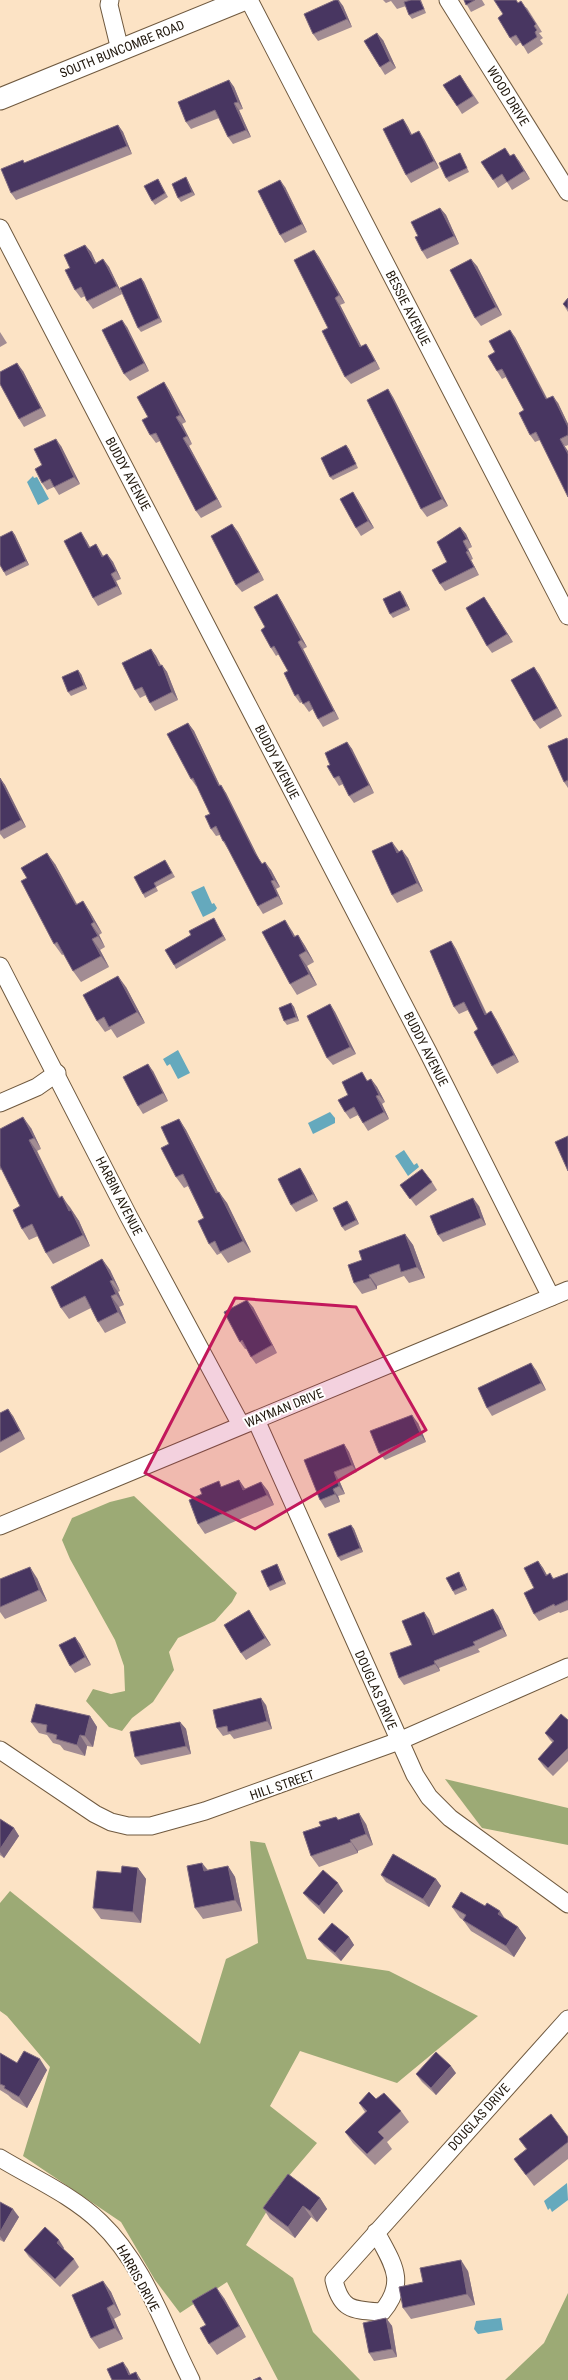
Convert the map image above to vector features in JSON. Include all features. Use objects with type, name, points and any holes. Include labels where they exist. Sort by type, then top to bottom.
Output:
[{"type":"main road","name":"SOUTH BUNCOMBE ROAD","points":[[0,99],[243,0]]},
{"type":"street","points":[[110,0],[109,5],[120,50]]},
{"type":"street","name":"BESSIE AVENUE","points":[[249,0],[568,616]]},
{"type":"street","name":"WOOD DRIVE","points":[[448,0],[568,192]]},
{"type":"street","name":"BUDDY AVENUE","points":[[0,228],[428,1052],[551,1297]]},
{"type":"street","name":"HARBIN AVENUE","points":[[0,966],[57,1073],[129,1216],[248,1422]]},
{"type":"street","points":[[0,1103],[37,1087],[57,1073]]},
{"type":"street","name":"WAYMAN DRIVE","points":[[0,1526],[568,1290]]},
{"type":"street","name":"DOUGLAS DRIVE","points":[[248,1422],[415,1775],[437,1806],[450,1818],[568,1904]]},
{"type":"street","name":"HILL STREET","points":[[0,1750],[95,1814],[110,1822],[136,1826],[151,1826],[205,1811],[399,1741],[568,1667]]},
{"type":"street","name":"DOUGLAS DRIVE","points":[[376,2232],[391,2260],[397,2278],[392,2299],[382,2312],[354,2310],[338,2296],[334,2280],[390,2215],[568,2019]]},
{"type":"street","name":"HARRIS DRIVE","points":[[0,2158],[77,2204],[99,2221],[118,2242],[141,2278],[191,2380]]},
{"type":"highlighted area","points":[[235,1298],[356,1307],[426,1430],[255,1529],[145,1473]]},
{"type":"green space","points":[[134,1496],[237,1593],[232,1602],[215,1621],[178,1638],[169,1652],[174,1670],[153,1702],[132,1718],[122,1731],[109,1727],[86,1701],[93,1689],[111,1694],[125,1691],[124,1666],[115,1640],[70,1559],[62,1540],[72,1518],[110,1502]]},
{"type":"green space","points":[[445,1779],[568,1808],[568,1845],[482,1828]]},
{"type":"green space","points":[[250,1841],[265,1843],[307,1959],[389,1971],[478,2016],[397,2083],[300,2051],[270,2106],[317,2143],[288,2177],[246,2245],[293,2278],[313,2332],[360,2380],[278,2380],[227,2282],[180,2313],[155,2280],[121,2222],[23,2156],[50,2067],[7,2016],[0,2011],[0,1903],[10,1891],[200,2044],[226,1959],[258,1943]]},
{"type":"green space","points":[[568,2293],[568,2380],[505,2380],[544,2343]]},
{"type":"water","points":[[33,476],[34,478],[37,477],[49,499],[38,505],[27,482]]},
{"type":"water","points":[[204,886],[212,904],[214,903],[217,908],[215,911],[203,917],[191,892]]},
{"type":"water","points":[[178,1050],[190,1073],[178,1079],[170,1064],[167,1066],[163,1059]]},
{"type":"water","points":[[330,1112],[335,1118],[335,1123],[313,1134],[308,1123]]},
{"type":"water","points":[[404,1150],[414,1165],[417,1163],[419,1167],[408,1176],[395,1156]]},
{"type":"water","points":[[567,2183],[568,2200],[552,2212],[550,2208],[548,2210],[544,2201]]},
{"type":"water","points":[[501,2318],[503,2330],[478,2334],[474,2329],[476,2321]]},
{"type":"building","points":[[338,0],[347,19],[313,34],[304,14]]},
{"type":"building","points":[[420,0],[424,9],[409,15],[404,2]]},
{"type":"building","points":[[464,0],[475,0],[466,5]]},
{"type":"building","points":[[494,0],[516,0],[518,3],[521,1],[536,24],[534,26],[537,30],[535,32],[537,37],[523,46],[516,35],[510,38],[498,18],[503,14]]},
{"type":"building","points":[[377,33],[390,61],[380,67],[364,41]]},
{"type":"building","points":[[460,75],[473,96],[457,106],[443,85]]},
{"type":"building","points":[[229,80],[238,102],[234,103],[246,130],[228,137],[215,110],[186,122],[178,102]]},
{"type":"building","points":[[403,119],[411,135],[419,131],[434,161],[406,175],[383,129]]},
{"type":"building","points":[[118,125],[127,146],[11,193],[1,169],[23,160],[24,163]]},
{"type":"building","points":[[505,148],[510,156],[514,154],[524,171],[507,182],[502,174],[493,180],[481,162]]},
{"type":"building","points":[[460,153],[467,168],[446,178],[439,163]]},
{"type":"building","points":[[186,177],[192,192],[178,198],[172,184]]},
{"type":"building","points":[[158,179],[165,193],[152,201],[144,186]]},
{"type":"building","points":[[280,180],[302,224],[280,235],[258,191]]},
{"type":"building","points":[[440,208],[454,236],[422,251],[415,237],[418,236],[411,222]]},
{"type":"building","points":[[85,245],[95,264],[103,259],[117,286],[87,301],[81,287],[75,290],[65,270],[70,268],[64,255]]},
{"type":"building","points":[[314,250],[339,295],[335,298],[360,347],[366,344],[375,361],[345,377],[322,331],[328,328],[294,260]]},
{"type":"building","points":[[471,259],[496,307],[475,318],[450,270]]},
{"type":"building","points":[[141,278],[159,318],[138,328],[120,288]]},
{"type":"building","points":[[568,298],[568,309],[563,304]]},
{"type":"building","points":[[122,320],[144,363],[124,374],[102,330]]},
{"type":"building","points":[[510,330],[546,399],[553,396],[568,427],[568,435],[560,439],[568,454],[568,497],[536,432],[530,435],[519,413],[524,410],[502,369],[497,371],[488,356],[495,352],[489,341]]},
{"type":"building","points":[[17,363],[41,408],[19,419],[0,384],[0,372]]},
{"type":"building","points":[[164,382],[180,415],[176,417],[187,436],[183,438],[217,499],[196,511],[156,433],[150,435],[142,420],[148,417],[137,397]]},
{"type":"building","points":[[388,389],[442,499],[421,509],[367,400]]},
{"type":"building","points":[[56,439],[74,477],[54,487],[50,479],[42,483],[35,469],[42,465],[34,449]]},
{"type":"building","points":[[346,445],[356,464],[330,477],[321,458]]},
{"type":"building","points":[[353,492],[368,521],[356,528],[340,499]]},
{"type":"building","points":[[232,524],[259,572],[236,585],[211,536]]},
{"type":"building","points":[[460,527],[467,539],[463,541],[468,551],[466,552],[474,567],[440,584],[432,570],[447,562],[437,542]]},
{"type":"building","points":[[12,531],[26,561],[4,572],[0,565],[0,537]]},
{"type":"building","points":[[81,532],[89,548],[96,544],[102,557],[107,554],[116,571],[111,574],[117,586],[93,598],[64,541]]},
{"type":"building","points":[[400,591],[407,606],[390,614],[383,599]]},
{"type":"building","points":[[277,594],[301,640],[298,642],[334,711],[318,719],[309,701],[303,704],[298,694],[295,696],[284,673],[288,671],[274,646],[271,648],[261,630],[265,627],[254,607]]},
{"type":"building","points":[[484,597],[507,634],[487,646],[466,608]]},
{"type":"building","points":[[151,649],[159,666],[162,665],[172,692],[150,703],[142,687],[135,690],[122,663]]},
{"type":"building","points":[[534,667],[557,708],[534,721],[511,680]]},
{"type":"building","points":[[78,670],[84,685],[68,692],[62,677]]},
{"type":"building","points":[[188,723],[219,786],[221,785],[255,853],[262,864],[265,862],[274,880],[271,881],[278,896],[258,906],[216,826],[211,829],[205,816],[210,814],[193,778],[191,779],[167,734]]},
{"type":"building","points":[[567,738],[568,780],[564,782],[548,746]]},
{"type":"building","points":[[347,742],[369,785],[349,796],[339,776],[334,778],[327,766],[330,765],[325,753]]},
{"type":"building","points":[[0,778],[21,820],[0,831]]},
{"type":"building","points":[[392,842],[397,853],[402,850],[417,883],[392,895],[372,851]]},
{"type":"building","points":[[47,853],[76,905],[83,901],[94,922],[91,924],[98,936],[92,939],[101,956],[73,971],[57,942],[54,944],[21,881],[27,878],[21,868]]},
{"type":"building","points":[[165,860],[172,873],[154,883],[156,887],[143,894],[134,877]]},
{"type":"building","points":[[214,918],[223,936],[174,965],[165,950],[191,935],[189,931]]},
{"type":"building","points":[[285,920],[294,937],[298,935],[306,951],[299,955],[309,974],[290,984],[262,932]]},
{"type":"building","points":[[451,941],[485,1015],[491,1011],[514,1055],[492,1066],[474,1032],[478,1029],[464,1002],[454,1007],[430,951]]},
{"type":"building","points":[[118,976],[137,1012],[109,1027],[104,1017],[97,1021],[83,995]]},
{"type":"building","points":[[291,1003],[296,1017],[284,1021],[279,1008]]},
{"type":"building","points":[[330,1004],[350,1047],[327,1058],[307,1016]]},
{"type":"building","points":[[148,1064],[163,1093],[138,1106],[123,1077]]},
{"type":"building","points":[[362,1072],[367,1081],[371,1079],[379,1095],[376,1096],[384,1112],[363,1123],[354,1107],[345,1112],[338,1100],[348,1095],[342,1082]]},
{"type":"building","points":[[23,1117],[34,1138],[29,1140],[54,1190],[59,1198],[62,1196],[69,1211],[71,1210],[83,1235],[46,1253],[32,1224],[22,1229],[13,1210],[20,1206],[0,1166],[0,1129]]},
{"type":"building","points":[[179,1119],[216,1193],[219,1192],[243,1241],[220,1252],[215,1241],[209,1244],[198,1221],[204,1218],[183,1174],[176,1177],[161,1148],[169,1144],[161,1127]]},
{"type":"building","points":[[568,1136],[568,1171],[555,1142]]},
{"type":"building","points":[[300,1168],[313,1194],[291,1205],[278,1179]]},
{"type":"building","points":[[422,1169],[432,1182],[410,1199],[400,1185]]},
{"type":"building","points":[[473,1198],[481,1218],[438,1235],[430,1216]]},
{"type":"building","points":[[347,1201],[356,1220],[342,1227],[333,1208]]},
{"type":"building","points":[[405,1234],[417,1267],[401,1272],[399,1264],[369,1275],[370,1278],[354,1283],[348,1265],[362,1260],[359,1251]]},
{"type":"building","points":[[102,1259],[113,1280],[110,1281],[116,1294],[111,1296],[118,1312],[98,1322],[85,1296],[61,1308],[51,1287]]},
{"type":"building","points":[[247,1300],[272,1345],[251,1357],[242,1340],[240,1342],[224,1312]]},
{"type":"building","points":[[531,1363],[541,1383],[487,1408],[478,1388]]},
{"type":"building","points":[[8,1409],[20,1431],[0,1442],[0,1413]]},
{"type":"building","points":[[412,1415],[421,1435],[379,1453],[370,1431]]},
{"type":"building","points":[[344,1444],[352,1465],[334,1472],[339,1486],[333,1489],[335,1494],[320,1500],[304,1460]]},
{"type":"building","points":[[239,1480],[243,1490],[261,1482],[267,1495],[198,1524],[189,1500],[202,1494],[200,1489],[219,1481],[221,1487]]},
{"type":"building","points":[[351,1525],[360,1548],[338,1557],[328,1534]]},
{"type":"building","points":[[538,1561],[546,1576],[550,1573],[553,1579],[568,1573],[568,1600],[555,1606],[554,1604],[534,1614],[524,1593],[534,1588],[524,1568]]},
{"type":"building","points":[[277,1564],[283,1580],[268,1587],[261,1571]]},
{"type":"building","points":[[30,1567],[39,1590],[0,1607],[0,1579]]},
{"type":"building","points":[[459,1572],[464,1586],[453,1591],[446,1578]]},
{"type":"building","points":[[493,1609],[502,1629],[473,1642],[475,1645],[434,1661],[435,1664],[399,1678],[390,1653],[412,1645],[402,1621],[424,1612],[433,1635]]},
{"type":"building","points":[[249,1610],[265,1638],[241,1653],[224,1625]]},
{"type":"building","points":[[75,1637],[85,1657],[70,1666],[59,1645]]},
{"type":"building","points":[[261,1698],[267,1721],[228,1732],[227,1726],[217,1728],[213,1710]]},
{"type":"building","points":[[36,1704],[90,1716],[85,1736],[80,1735],[77,1745],[56,1739],[57,1735],[46,1732],[47,1725],[31,1722]]},
{"type":"building","points":[[561,1714],[568,1720],[568,1748],[548,1768],[538,1759],[554,1741],[545,1733]]},
{"type":"building","points":[[180,1722],[186,1746],[135,1757],[130,1732]]},
{"type":"building","points":[[359,1813],[366,1834],[350,1840],[351,1842],[311,1856],[303,1832],[321,1826],[319,1822],[336,1817],[338,1820]]},
{"type":"building","points":[[0,1819],[14,1828],[0,1849]]},
{"type":"building","points":[[393,1854],[436,1879],[423,1899],[381,1875]]},
{"type":"building","points":[[202,1863],[204,1871],[228,1866],[235,1900],[195,1908],[187,1866]]},
{"type":"building","points":[[122,1866],[138,1868],[133,1912],[93,1908],[97,1871],[121,1873]]},
{"type":"building","points":[[323,1870],[338,1883],[319,1906],[303,1893]]},
{"type":"building","points":[[461,1892],[485,1906],[487,1903],[500,1911],[498,1914],[518,1927],[506,1946],[463,1920],[466,1915],[452,1907]]},
{"type":"building","points":[[332,1923],[349,1937],[335,1953],[318,1939]]},
{"type":"building","points":[[24,2051],[40,2059],[19,2097],[0,2084],[0,2053],[17,2063]]},
{"type":"building","points":[[436,2052],[451,2066],[431,2088],[416,2074]]},
{"type":"building","points":[[369,2092],[376,2099],[384,2093],[401,2111],[378,2132],[384,2138],[367,2154],[345,2132],[367,2111],[359,2103]]},
{"type":"building","points":[[551,2114],[568,2137],[568,2142],[526,2175],[514,2159],[527,2149],[519,2139]]},
{"type":"building","points":[[288,2174],[320,2198],[310,2211],[303,2206],[288,2227],[263,2208]]},
{"type":"building","points":[[0,2202],[13,2209],[0,2232]]},
{"type":"building","points":[[45,2227],[59,2240],[57,2243],[74,2259],[55,2279],[24,2250]]},
{"type":"building","points":[[461,2260],[467,2294],[403,2308],[399,2287],[423,2282],[420,2268]]},
{"type":"building","points":[[103,2281],[114,2304],[107,2308],[115,2328],[91,2338],[72,2295]]},
{"type":"building","points":[[216,2287],[239,2326],[209,2344],[200,2328],[206,2325],[192,2301]]},
{"type":"building","points":[[386,2318],[392,2349],[369,2353],[363,2323]]},
{"type":"building","points":[[123,2362],[129,2375],[136,2372],[139,2380],[112,2380],[107,2369]]},
{"type":"building","points":[[260,2377],[262,2380],[253,2380]]}]
